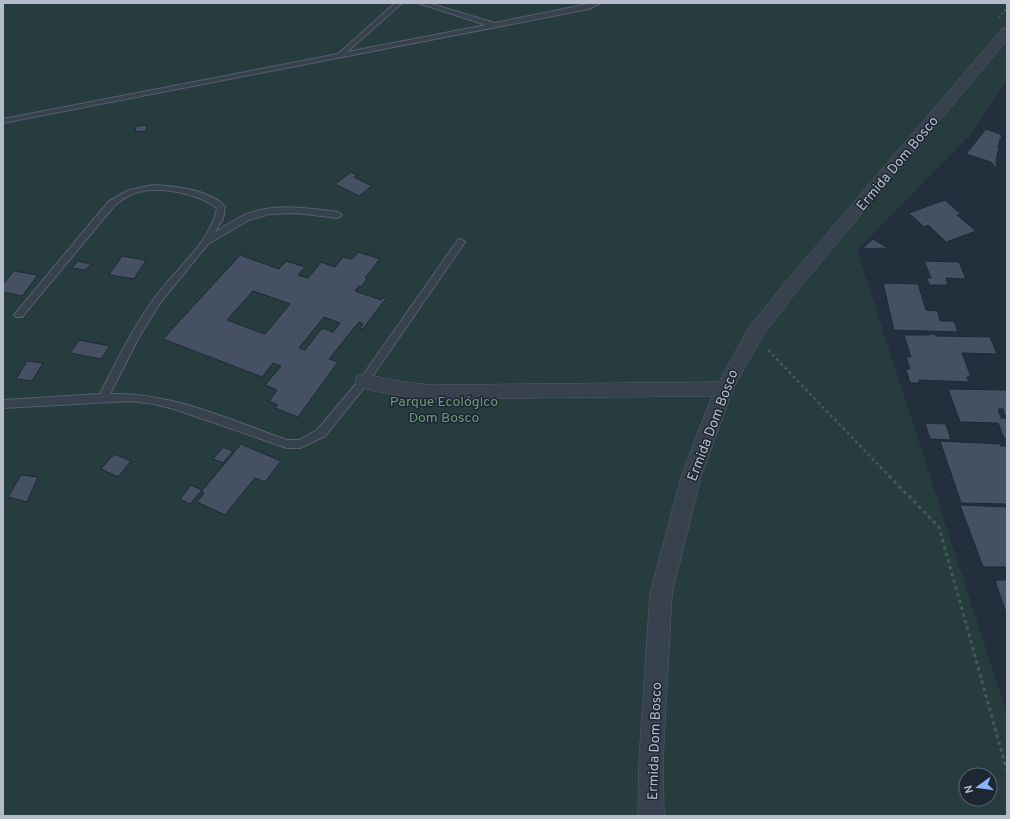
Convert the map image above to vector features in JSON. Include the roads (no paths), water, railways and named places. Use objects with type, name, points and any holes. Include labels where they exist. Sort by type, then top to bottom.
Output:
[{"type":"street","name":"Ermida Dom Bosco","points":[[650,816],[651,760],[661,594],[691,477],[724,389],[754,334],[790,288],[1007,32]]},
{"type":"street","points":[[364,381],[403,389],[432,392],[724,389]]},
{"type":"lane","points":[[341,54],[400,3]]},
{"type":"lane","points":[[421,3],[495,26]]},
{"type":"lane","points":[[3,121],[341,54],[495,26],[598,3]]},
{"type":"lane","points":[[19,315],[112,203],[121,196],[133,190],[158,187],[201,196],[217,202],[221,207],[221,213],[205,242],[157,301],[135,335],[103,398]]},
{"type":"lane","points":[[205,242],[246,218],[270,211],[296,210],[338,215]]},
{"type":"lane","points":[[3,404],[132,397],[175,404],[287,444],[300,444],[321,433],[364,381],[461,242]]},
{"type":"park label","name":"Parque Ecológico Dom Bosco","points":[[444,410]]}]
